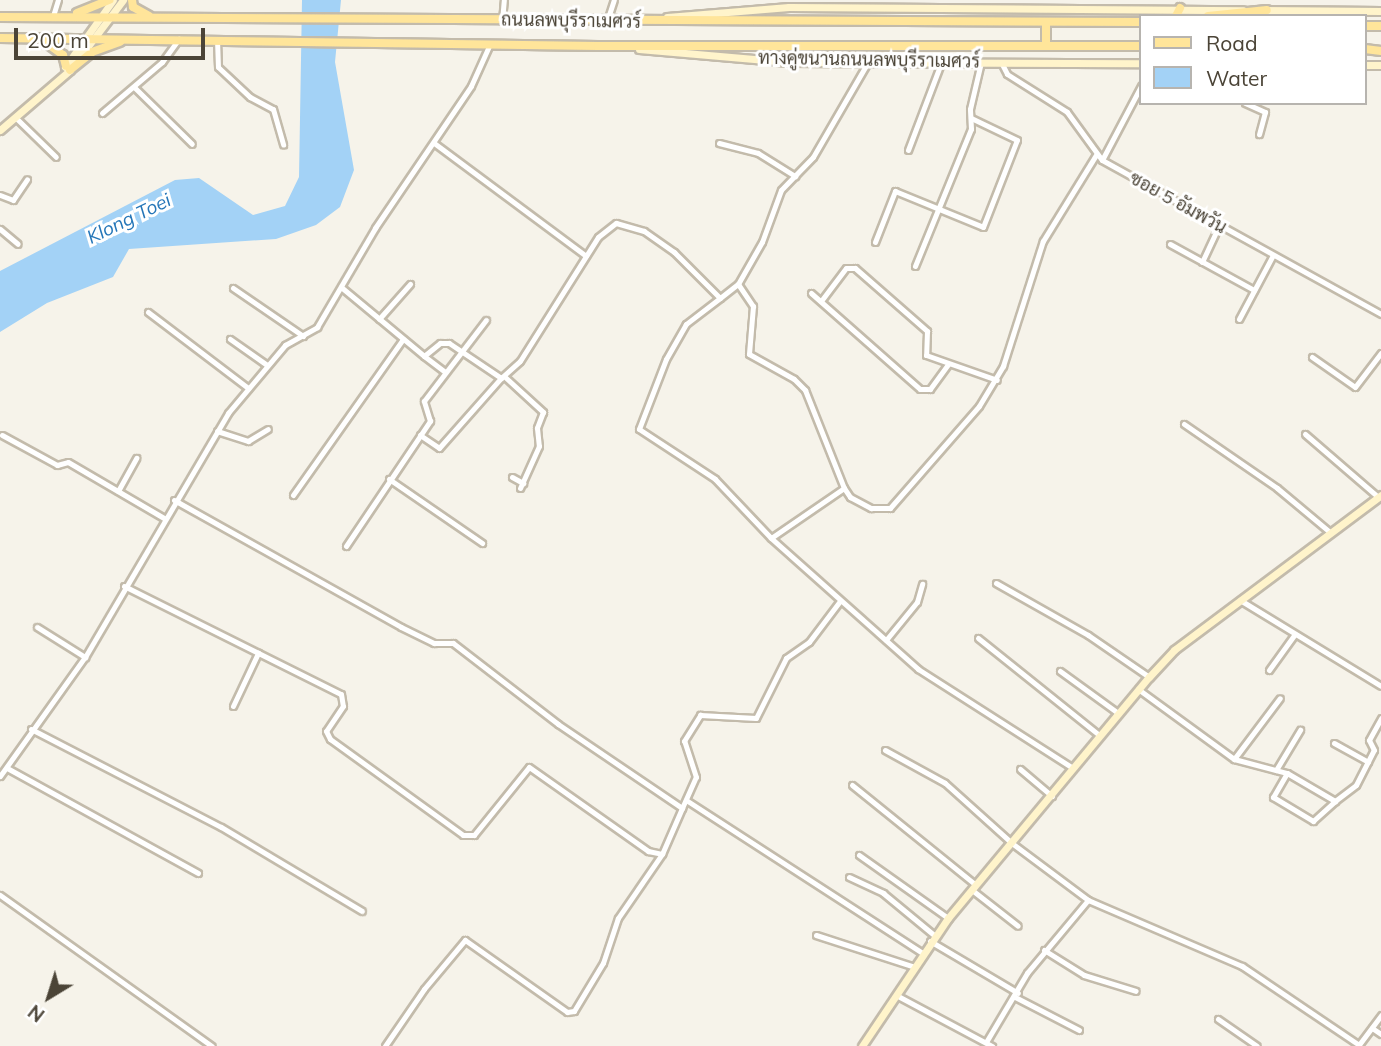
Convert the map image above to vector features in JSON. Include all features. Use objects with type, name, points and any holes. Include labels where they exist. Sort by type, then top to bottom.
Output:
[{"type":"main road","points":[[71,16],[111,0]]},
{"type":"main road","points":[[0,130],[43,95],[68,68],[111,0]]},
{"type":"main road","points":[[88,38],[123,0]]},
{"type":"main road","points":[[131,0],[134,7],[153,18]]},
{"type":"main road","points":[[607,21],[865,6],[1381,11]]},
{"type":"main road","points":[[1228,14],[1267,10]]},
{"type":"main road","name":"ถนนลพบุรีราเมศวร์","points":[[0,17],[1046,24],[1140,22]]},
{"type":"main road","points":[[1046,24],[1046,45]]},
{"type":"main road","name":"ถนนลพบุรีราเมศวร์","points":[[0,37],[598,46],[1140,46]]},
{"type":"main road","points":[[41,38],[63,55],[68,68]]},
{"type":"main road","points":[[68,68],[92,52],[130,40]]},
{"type":"main road","name":"ทางคู่ขนานถนนลพบุรีราเมศวร์","points":[[598,46],[867,64],[1140,63]]},
{"type":"main road","points":[[862,1046],[932,938],[1013,844],[1099,734],[1174,650],[1379,496]]},
{"type":"street","points":[[53,16],[58,0]]},
{"type":"street","points":[[502,21],[504,0]]},
{"type":"street","points":[[607,21],[614,0]]},
{"type":"street","points":[[858,0],[865,6]]},
{"type":"street","points":[[217,39],[218,67],[250,97],[273,109],[284,145]]},
{"type":"street","points":[[102,113],[134,87],[179,40]]},
{"type":"street","points":[[0,776],[85,657],[164,517],[217,431],[248,388],[285,345],[317,327],[471,86],[490,44]]},
{"type":"street","points":[[915,266],[971,129],[981,62]]},
{"type":"street","name":"ซอย 5 อัมพวัน","points":[[1001,62],[1007,74],[1067,112],[1102,160],[1381,314]]},
{"type":"street","points":[[908,150],[941,63]]},
{"type":"street","points":[[867,64],[813,156],[781,190],[762,242],[738,284],[686,324],[639,429],[715,479],[771,538],[918,669],[1073,768]]},
{"type":"street","points":[[134,87],[192,144]]},
{"type":"street","points":[[1102,160],[1140,88]]},
{"type":"street","points":[[1249,105],[1265,112],[1259,134]]},
{"type":"street","points":[[15,117],[56,157]]},
{"type":"street","points":[[875,242],[895,191],[983,226],[1017,140],[971,118]]},
{"type":"street","points":[[434,143],[586,256]]},
{"type":"street","points":[[719,143],[758,153],[795,176]]},
{"type":"street","points":[[738,284],[753,306],[750,354],[794,379],[805,390],[850,497],[871,508],[890,508],[952,440],[997,380],[1043,241],[1096,155]]},
{"type":"street","points":[[0,195],[13,200],[27,179]]},
{"type":"street","points":[[421,435],[439,448],[520,361],[598,237],[616,223],[625,222],[674,253],[720,298]]},
{"type":"street","points":[[1202,262],[1219,226]]},
{"type":"street","points":[[0,229],[18,244]]},
{"type":"street","points":[[1170,244],[1254,290]]},
{"type":"street","points":[[1239,319],[1273,255]]},
{"type":"street","points":[[821,301],[846,268],[855,268],[928,331],[926,355],[997,380]]},
{"type":"street","points":[[379,319],[410,284]]},
{"type":"street","points":[[341,287],[444,372]]},
{"type":"street","points":[[233,288],[303,336]]},
{"type":"street","points":[[811,293],[920,389],[930,389],[948,364]]},
{"type":"street","points":[[148,312],[248,388]]},
{"type":"street","points":[[346,546],[388,479],[430,421],[424,401],[486,320]]},
{"type":"street","points":[[230,339],[267,365]]},
{"type":"street","points":[[293,495],[403,339]]},
{"type":"street","points":[[424,356],[440,343],[463,351],[503,377],[543,412],[537,428],[539,446],[522,485],[512,477]]},
{"type":"street","points":[[1312,356],[1355,387],[1381,354]]},
{"type":"street","points":[[1184,424],[1277,488],[1331,533]]},
{"type":"street","points":[[217,431],[248,442],[268,429]]},
{"type":"street","points":[[1304,434],[1379,496]]},
{"type":"street","points":[[2,435],[57,465],[68,462],[164,517]]},
{"type":"street","points":[[118,491],[136,458]]},
{"type":"street","points":[[388,479],[482,543]]},
{"type":"street","points":[[771,538],[844,488]]},
{"type":"street","points":[[174,500],[401,627],[434,643],[453,643],[558,724],[682,808]]},
{"type":"street","points":[[996,583],[1088,635],[1149,677]]},
{"type":"street","points":[[886,640],[917,602],[922,584]]},
{"type":"street","points":[[124,586],[341,694],[343,706],[326,732],[330,739],[463,835],[474,835],[528,767],[648,852],[662,855]]},
{"type":"street","points":[[1240,600],[1381,685]]},
{"type":"street","points":[[385,1046],[424,989],[465,940],[567,1012],[574,1011],[603,963],[618,918],[662,855],[686,800],[696,776],[684,741],[700,715],[756,718],[786,658],[809,642],[840,601]]},
{"type":"street","points":[[37,627],[85,657]]},
{"type":"street","points":[[1269,670],[1295,634]]},
{"type":"street","points":[[978,638],[1099,734]]},
{"type":"street","points":[[233,706],[258,653]]},
{"type":"street","points":[[1060,671],[1118,713]]},
{"type":"street","points":[[1138,689],[1234,759],[1287,773],[1335,801]]},
{"type":"street","points":[[1234,759],[1280,698]]},
{"type":"street","points":[[1287,773],[1273,797],[1313,821],[1356,785],[1374,750],[1369,740],[1381,718]]},
{"type":"street","points":[[31,729],[221,827],[362,911]]},
{"type":"street","points":[[1276,771],[1300,730]]},
{"type":"street","points":[[1334,743],[1368,762]]},
{"type":"street","points":[[885,750],[945,783],[1013,844],[1088,900],[1242,966],[1358,1046],[1381,1015]]},
{"type":"street","points":[[6,768],[198,873]]},
{"type":"street","points":[[1020,769],[1052,796]]},
{"type":"street","points":[[852,785],[1018,926]]},
{"type":"street","points":[[686,800],[921,952]]},
{"type":"street","points":[[859,855],[948,918]]},
{"type":"street","points":[[849,877],[883,893],[932,938],[1016,995],[1079,1030]]},
{"type":"street","points":[[0,895],[212,1046]]},
{"type":"street","points":[[896,995],[989,1044],[1044,950],[1088,900]]},
{"type":"street","points":[[817,935],[912,967]]},
{"type":"street","points":[[1044,950],[1084,975],[1136,991]]},
{"type":"street","points":[[1219,1019],[1257,1046]]},
{"type":"street","points":[[1371,1028],[1381,1034]]},
{"type":"water","name":"Klong Toei","points":[[302,0],[341,0],[335,62],[354,170],[340,207],[316,225],[276,239],[129,249],[113,277],[47,303],[0,332],[0,271],[175,180],[199,178],[253,215],[285,206],[299,177]]}]
